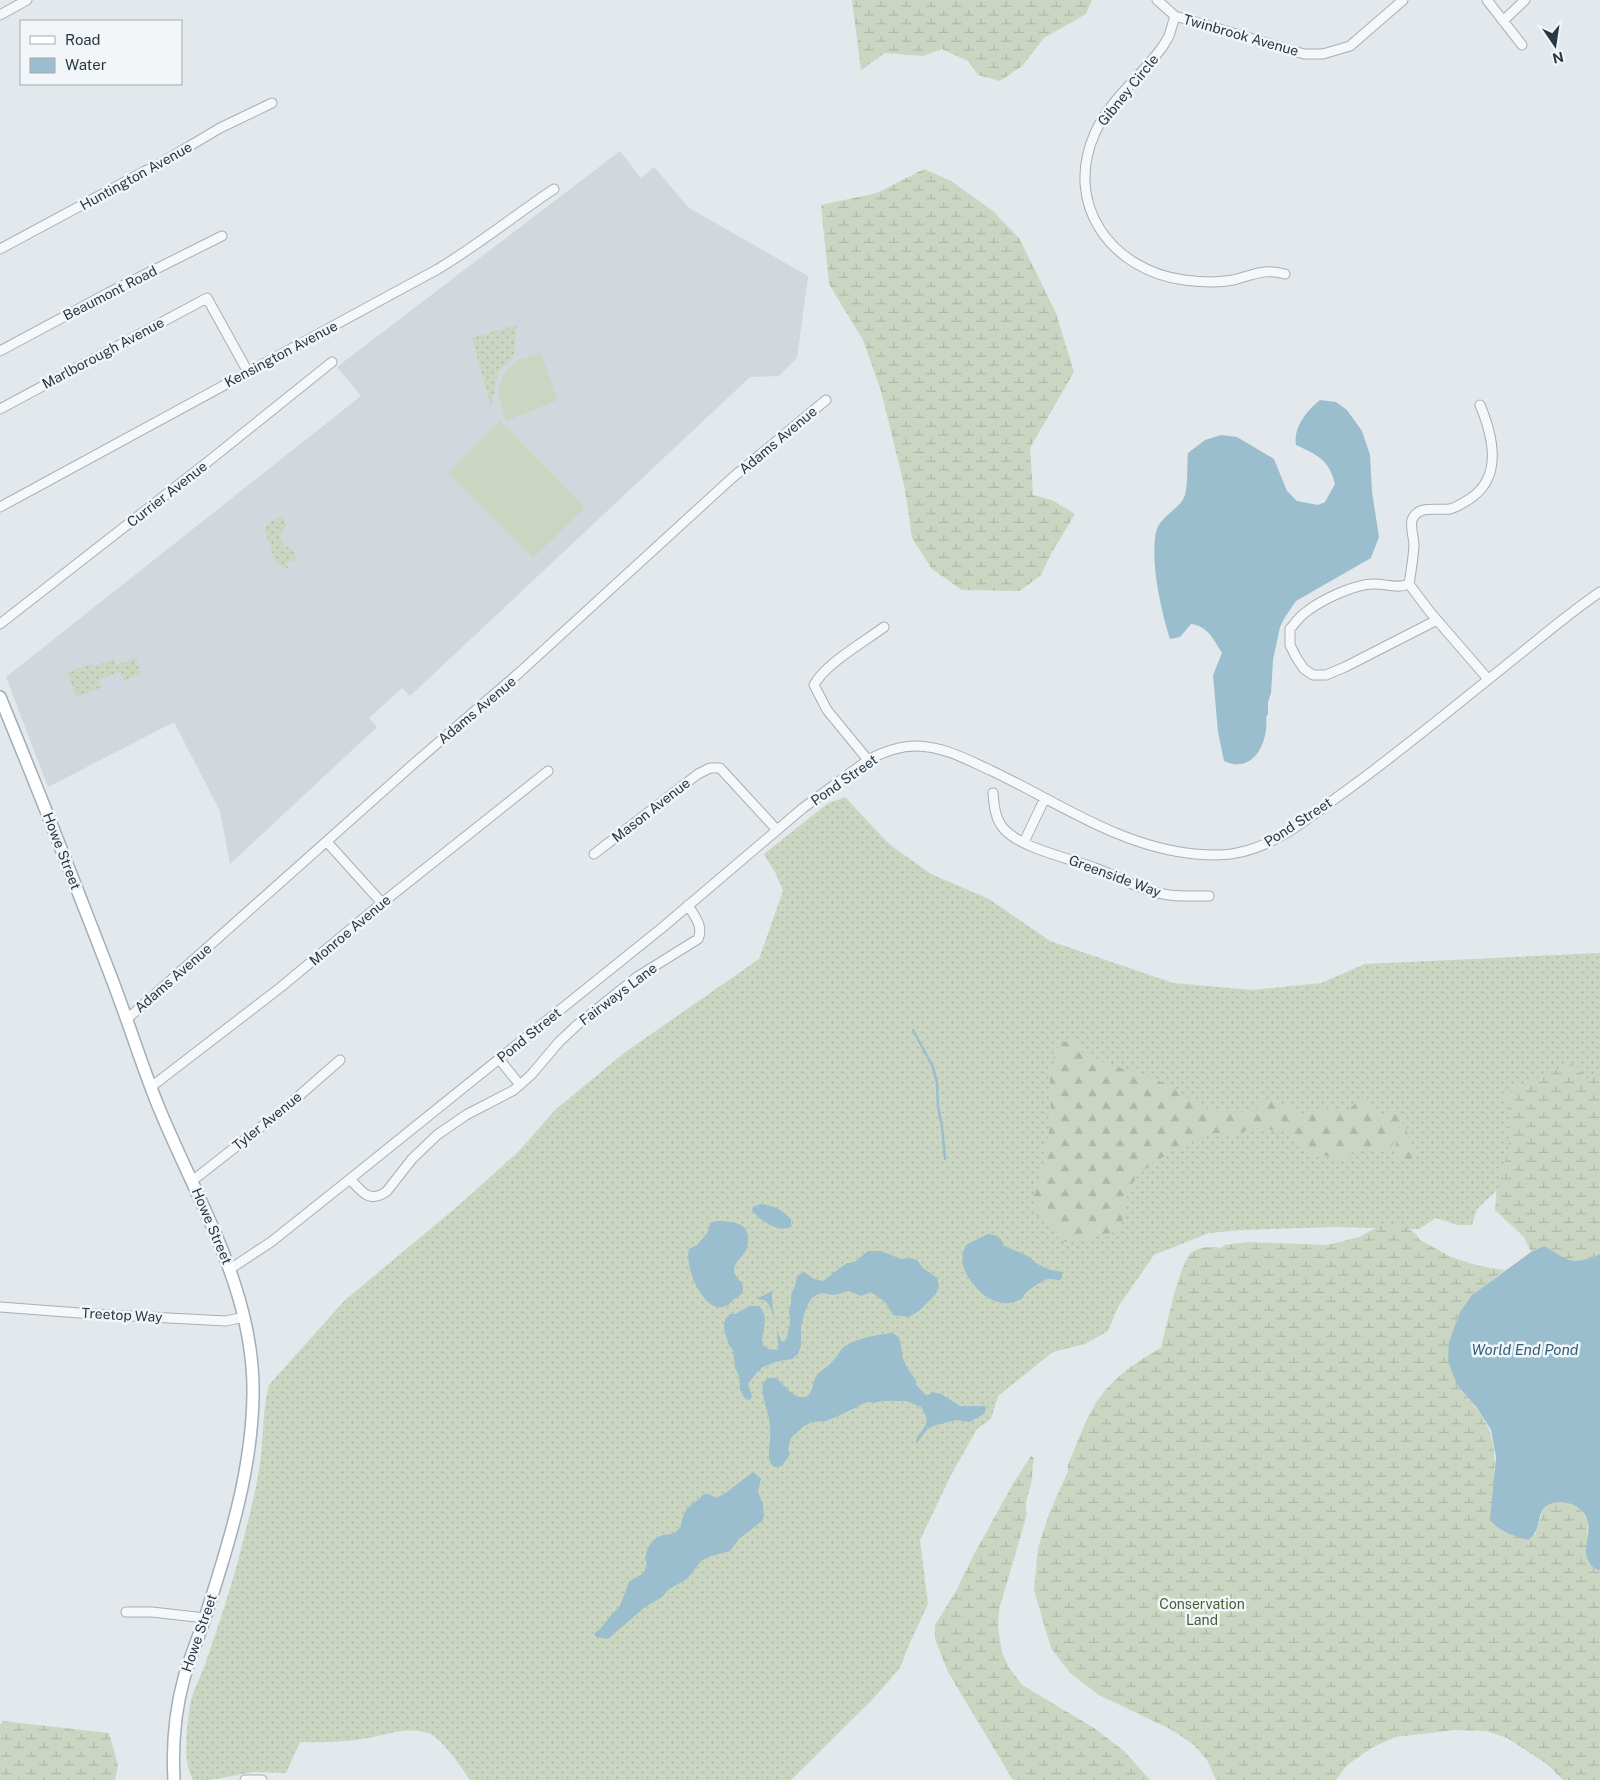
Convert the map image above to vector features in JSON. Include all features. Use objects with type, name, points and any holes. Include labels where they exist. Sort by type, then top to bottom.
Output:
[{"type":"main road","name":"Howe Street","points":[[0,697],[127,1019],[151,1087],[230,1269],[249,1339],[253,1382],[251,1438],[232,1530],[205,1618],[184,1676],[173,1742],[174,1780]]},
{"type":"street","points":[[0,15],[27,0]]},
{"type":"street","name":"Twinbrook Avenue","points":[[1157,0],[1175,16],[1304,54],[1315,55],[1334,52],[1350,46],[1403,0]]},
{"type":"street","points":[[1487,0],[1522,45]]},
{"type":"street","points":[[1503,21],[1525,0]]},
{"type":"street","name":"Gibney Circle","points":[[1175,16],[1169,36],[1163,46],[1111,107],[1095,132],[1089,147],[1086,172],[1087,197],[1092,213],[1108,241],[1133,263],[1148,271],[1164,276],[1204,282],[1233,280],[1265,271],[1285,274]]},
{"type":"street","name":"Huntington Avenue","points":[[0,248],[156,166],[220,128],[272,103]]},
{"type":"street","name":"Kensington Avenue","points":[[0,507],[438,269],[473,248],[506,222],[554,189]]},
{"type":"street","name":"Beaumont Road","points":[[0,351],[108,293],[222,236]]},
{"type":"street","name":"Marlborough Avenue","points":[[0,409],[207,298],[248,372]]},
{"type":"street","name":"Currier Avenue","points":[[0,624],[332,362]]},
{"type":"street","name":"Adams Avenue","points":[[127,1019],[418,760],[520,672],[732,478],[826,400]]},
{"type":"street","points":[[1480,405],[1487,420],[1491,438],[1493,466],[1490,476],[1479,493],[1465,502],[1450,509],[1424,509],[1415,515],[1412,520],[1414,544],[1409,584],[1488,679]]},
{"type":"street","points":[[1409,584],[1401,587],[1373,583],[1356,586],[1332,596],[1306,612],[1290,629],[1290,645],[1304,669],[1313,675],[1326,674],[1345,667],[1438,620]]},
{"type":"street","name":"Pond Street","points":[[230,1269],[271,1242],[350,1179],[688,906],[830,787],[868,760],[896,748],[929,747],[952,753],[976,764],[1126,838],[1150,846],[1175,851],[1224,855],[1242,852],[1262,846],[1297,826],[1403,748],[1600,592]]},
{"type":"street","points":[[868,760],[827,710],[814,685],[818,678],[831,666],[884,627]]},
{"type":"street","name":"Mason Avenue","points":[[594,854],[698,774],[710,768],[720,768],[730,777],[777,830]]},
{"type":"street","name":"Monroe Avenue","points":[[151,1087],[282,987],[382,903],[548,772]]},
{"type":"street","name":"Greenside Way","points":[[994,793],[993,804],[1000,824],[1012,835],[1038,849],[1094,867],[1162,894],[1209,896]]},
{"type":"street","points":[[1024,842],[1046,798]]},
{"type":"street","points":[[327,842],[382,903]]},
{"type":"street","name":"Fairways Lane","points":[[350,1179],[371,1198],[381,1195],[387,1191],[422,1148],[437,1135],[466,1115],[504,1096],[520,1085],[577,1025],[637,977],[698,939],[701,932],[700,928],[688,906]]},
{"type":"street","points":[[499,1059],[520,1085]]},
{"type":"street","name":"Tyler Avenue","points":[[192,1181],[284,1109],[340,1060]]},
{"type":"street","name":"Treetop Way","points":[[0,1307],[226,1321],[244,1317]]},
{"type":"street","points":[[126,1612],[152,1612],[205,1618]]},
{"type":"street","points":[[245,1780],[262,1780]]},
{"type":"shaded area","points":[[620,151],[641,178],[654,167],[689,208],[808,276],[797,358],[779,376],[750,377],[410,696],[402,688],[369,718],[377,727],[230,864],[220,811],[174,722],[48,787],[6,677],[361,396],[337,367]]},
{"type":"green space","points":[[852,0],[1092,0],[1086,14],[1044,38],[1022,66],[1000,81],[978,75],[968,61],[942,49],[923,56],[885,53],[861,70]]},
{"type":"green space","points":[[924,169],[951,181],[993,211],[1019,238],[1056,313],[1074,372],[1030,448],[1033,495],[1052,500],[1075,514],[1052,552],[1041,575],[1020,591],[962,590],[932,569],[912,538],[905,489],[881,391],[863,340],[829,284],[821,205],[877,193]]},
{"type":"green space","points":[[517,325],[514,356],[498,372],[491,407],[472,338]]},
{"type":"green space","points":[[541,353],[558,400],[506,421],[498,394],[501,381],[508,369],[517,361]]},
{"type":"green space","points":[[500,421],[585,507],[533,558],[448,473]]},
{"type":"green space","points":[[284,517],[286,524],[280,536],[283,545],[293,550],[297,560],[287,563],[288,569],[277,565],[265,530],[270,522]]},
{"type":"green space","points":[[136,658],[141,674],[124,681],[121,672],[99,680],[102,687],[76,697],[67,672],[93,663],[95,666],[114,659],[117,665]]},
{"type":"green space","points":[[845,797],[889,844],[931,874],[989,899],[1050,941],[1173,983],[1252,990],[1321,983],[1365,964],[1600,953],[1600,1146],[1508,1176],[1477,1209],[1472,1225],[1458,1225],[1436,1218],[1419,1229],[1335,1227],[1209,1233],[1154,1255],[1118,1307],[1108,1331],[1085,1344],[1053,1352],[998,1396],[991,1419],[977,1429],[951,1475],[920,1540],[928,1604],[900,1668],[872,1700],[791,1780],[470,1780],[452,1754],[435,1737],[422,1732],[407,1731],[352,1740],[300,1742],[286,1773],[254,1772],[210,1780],[193,1780],[186,1754],[190,1705],[205,1665],[238,1561],[256,1489],[269,1385],[344,1301],[458,1206],[519,1151],[555,1110],[624,1053],[759,959],[783,891],[776,874],[764,854],[827,804]]},
{"type":"green space","points":[[1072,1039],[1085,1056],[1170,1086],[1203,1108],[1248,1113],[1255,1111],[1262,1101],[1267,1100],[1276,1101],[1303,1114],[1349,1110],[1359,1099],[1365,1102],[1372,1110],[1382,1114],[1389,1115],[1389,1105],[1396,1109],[1404,1121],[1394,1132],[1391,1156],[1382,1151],[1362,1149],[1352,1153],[1350,1159],[1310,1153],[1291,1133],[1258,1128],[1237,1133],[1212,1133],[1187,1143],[1151,1164],[1139,1174],[1128,1190],[1121,1227],[1118,1232],[1095,1235],[1081,1242],[1066,1242],[1058,1238],[1051,1222],[1036,1215],[1033,1198],[1043,1166],[1051,1119],[1050,1078],[1055,1054],[1059,1044]]},
{"type":"green space","points":[[1574,1063],[1586,1079],[1600,1072],[1600,1254],[1576,1261],[1565,1258],[1544,1246],[1531,1252],[1524,1237],[1495,1210],[1497,1184],[1508,1153],[1511,1121],[1505,1097],[1513,1088]]},
{"type":"green space","points":[[1405,1124],[1409,1139],[1416,1151],[1413,1158],[1406,1161],[1394,1157],[1397,1133]]},
{"type":"green space","name":"Conservation Land","points":[[1385,1223],[1400,1225],[1410,1229],[1420,1240],[1451,1257],[1479,1266],[1505,1270],[1472,1295],[1457,1385],[1477,1409],[1489,1429],[1494,1452],[1494,1483],[1535,1535],[1543,1509],[1552,1502],[1566,1502],[1579,1508],[1588,1521],[1586,1554],[1592,1567],[1600,1571],[1600,1780],[1563,1780],[1547,1764],[1507,1738],[1487,1731],[1455,1730],[1396,1737],[1373,1747],[1347,1765],[1336,1780],[1216,1780],[1207,1760],[1193,1744],[1170,1729],[1099,1695],[1070,1673],[1051,1648],[1034,1590],[1038,1548],[1049,1514],[1068,1471],[1068,1465],[1083,1429],[1099,1398],[1123,1373],[1161,1348],[1186,1259],[1191,1253],[1201,1248],[1221,1248],[1224,1245],[1248,1242],[1327,1245],[1359,1237]]},
{"type":"green space","points":[[1031,1456],[1034,1458],[1026,1505],[1027,1514],[999,1610],[998,1628],[1002,1652],[1008,1666],[1022,1685],[1094,1728],[1124,1751],[1150,1780],[1013,1780],[948,1672],[935,1639],[935,1625],[956,1591],[1014,1482]]},
{"type":"green space","points":[[3,1721],[109,1733],[118,1765],[115,1780],[0,1780],[0,1725]]},
{"type":"water","points":[[1320,400],[1336,402],[1347,410],[1362,431],[1370,455],[1372,492],[1379,537],[1371,558],[1296,601],[1285,617],[1280,627],[1273,660],[1271,693],[1262,745],[1251,760],[1235,764],[1224,761],[1218,732],[1213,675],[1222,653],[1210,634],[1197,625],[1191,624],[1180,637],[1170,639],[1155,571],[1156,532],[1158,526],[1179,505],[1185,495],[1188,453],[1205,440],[1221,435],[1237,437],[1274,459],[1287,491],[1297,501],[1318,505],[1325,502],[1335,484],[1326,463],[1316,455],[1296,445],[1297,432],[1302,420]]},
{"type":"water","points":[[760,1204],[780,1210],[791,1219],[792,1226],[781,1228],[765,1222],[752,1210],[753,1207]]},
{"type":"water","points":[[717,1221],[733,1222],[742,1226],[747,1233],[748,1239],[748,1246],[734,1269],[743,1286],[743,1291],[728,1305],[723,1307],[710,1304],[703,1297],[692,1275],[688,1259],[689,1249],[697,1245],[708,1232],[710,1223]]},
{"type":"water","points":[[988,1234],[998,1236],[1003,1245],[1030,1257],[1047,1269],[1062,1272],[1062,1278],[1060,1280],[1045,1280],[1037,1284],[1022,1298],[1014,1302],[999,1302],[986,1297],[968,1277],[963,1259],[966,1245]]},
{"type":"water","name":"World End Pond","points":[[1544,1246],[1565,1258],[1576,1261],[1600,1254],[1600,1571],[1592,1567],[1587,1557],[1588,1522],[1586,1516],[1576,1506],[1557,1502],[1545,1507],[1535,1532],[1528,1540],[1503,1531],[1490,1520],[1496,1457],[1491,1430],[1477,1408],[1457,1385],[1448,1361],[1449,1342],[1460,1312],[1472,1295],[1531,1252]]},
{"type":"water","points":[[868,1251],[881,1251],[901,1259],[911,1258],[917,1260],[923,1268],[937,1278],[939,1286],[936,1294],[919,1311],[909,1317],[893,1315],[885,1302],[871,1292],[861,1296],[849,1291],[834,1295],[822,1293],[816,1295],[811,1299],[806,1308],[801,1326],[801,1346],[798,1354],[792,1359],[775,1362],[761,1368],[760,1372],[758,1371],[748,1384],[752,1396],[750,1400],[745,1399],[740,1390],[733,1350],[729,1345],[724,1330],[726,1318],[730,1314],[735,1314],[750,1306],[759,1306],[765,1319],[762,1344],[768,1349],[778,1350],[776,1324],[783,1343],[787,1337],[790,1323],[791,1295],[797,1276],[804,1272],[814,1279],[823,1281],[847,1263],[853,1263]]},
{"type":"water","points":[[772,1291],[774,1315],[768,1303],[764,1300],[756,1299]]},
{"type":"water","points":[[893,1333],[899,1337],[903,1357],[907,1368],[916,1380],[916,1385],[926,1395],[932,1392],[941,1394],[960,1406],[985,1406],[984,1414],[969,1422],[956,1420],[933,1426],[927,1430],[916,1444],[927,1420],[921,1407],[906,1401],[868,1402],[826,1421],[812,1422],[804,1426],[791,1438],[788,1449],[790,1454],[782,1466],[774,1467],[769,1456],[770,1424],[763,1393],[764,1381],[769,1378],[776,1378],[796,1395],[800,1397],[807,1396],[810,1394],[817,1375],[848,1344],[860,1339]]},
{"type":"water","points":[[753,1472],[761,1478],[758,1492],[763,1504],[764,1515],[762,1521],[739,1539],[730,1551],[701,1561],[687,1579],[669,1589],[662,1597],[645,1607],[608,1639],[596,1637],[594,1634],[620,1606],[630,1581],[644,1573],[648,1547],[655,1538],[673,1534],[678,1530],[686,1510],[703,1495],[708,1494],[716,1498]]},
{"type":"waterway","points":[[913,1030],[933,1067],[937,1083],[938,1107],[945,1159]]}]
